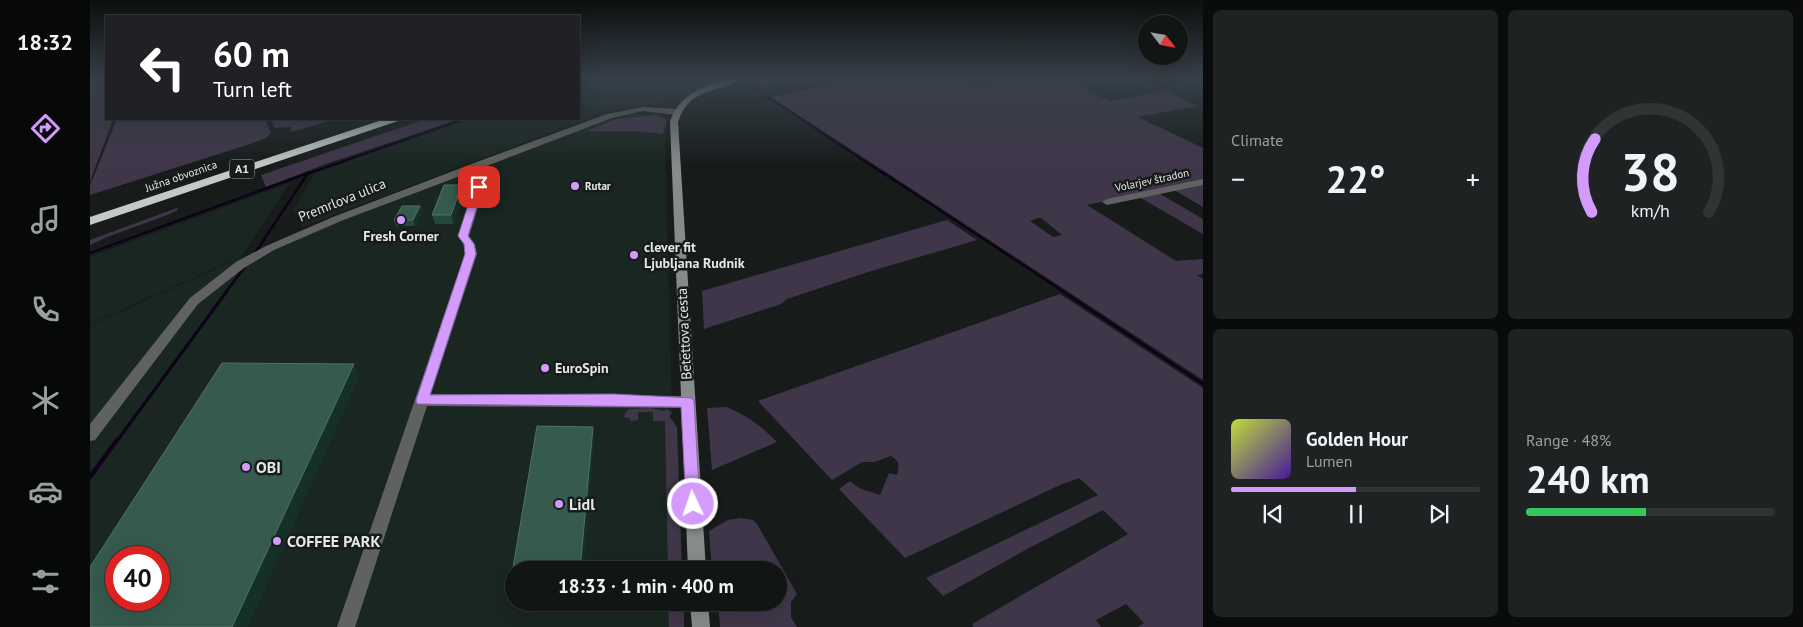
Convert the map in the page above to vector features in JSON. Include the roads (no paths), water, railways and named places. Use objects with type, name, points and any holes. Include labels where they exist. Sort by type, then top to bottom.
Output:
[{"type":"highway","name":"Južna obvoznica","points":[[90,212],[368,120]]},
{"type":"highway","name":"Južna obvoznica","points":[[90,221],[391,120]]},
{"type":"street","points":[[676,112],[680,107]]},
{"type":"street","name":"Premrlova ulica","points":[[90,435],[194,301],[240,265],[270,248],[477,165],[610,116],[643,108],[676,112]]},
{"type":"street","name":"Betettova cesta","points":[[676,112],[675,136],[687,402],[696,561]]},
{"type":"street","points":[[346,627],[471,254],[469,244],[463,236],[484,172],[477,165]]},
{"type":"street","name":"Volarjev štradon","points":[[1107,202],[1203,182]]},
{"type":"street","points":[[422,400],[687,402]]},
{"type":"street","points":[[700,611],[701,627]]},
{"type":"waterway","points":[[783,107],[884,174]]},
{"type":"waterway","points":[[307,174],[461,120]]},
{"type":"waterway","points":[[882,172],[1064,292]]},
{"type":"waterway","points":[[90,253],[308,173]]},
{"type":"waterway","points":[[255,253],[307,174]]},
{"type":"waterway","points":[[226,292],[247,264]]},
{"type":"waterway","points":[[117,441],[227,291]]},
{"type":"waterway","points":[[1062,291],[1203,384]]},
{"type":"waterway","points":[[90,477],[117,440]]},
{"type":"place","name":"Rutar","points":[[575,186]]},
{"type":"place","name":"Fresh Corner","points":[[401,220]]},
{"type":"place","name":"clever fit Ljubljana Rudnik","points":[[634,255]]},
{"type":"place","name":"EuroSpin","points":[[545,368]]},
{"type":"place","name":"OBI","points":[[246,467]]},
{"type":"place","name":"Lidl","points":[[559,504]]},
{"type":"place","name":"COFFEE PARK","points":[[277,541]]}]
